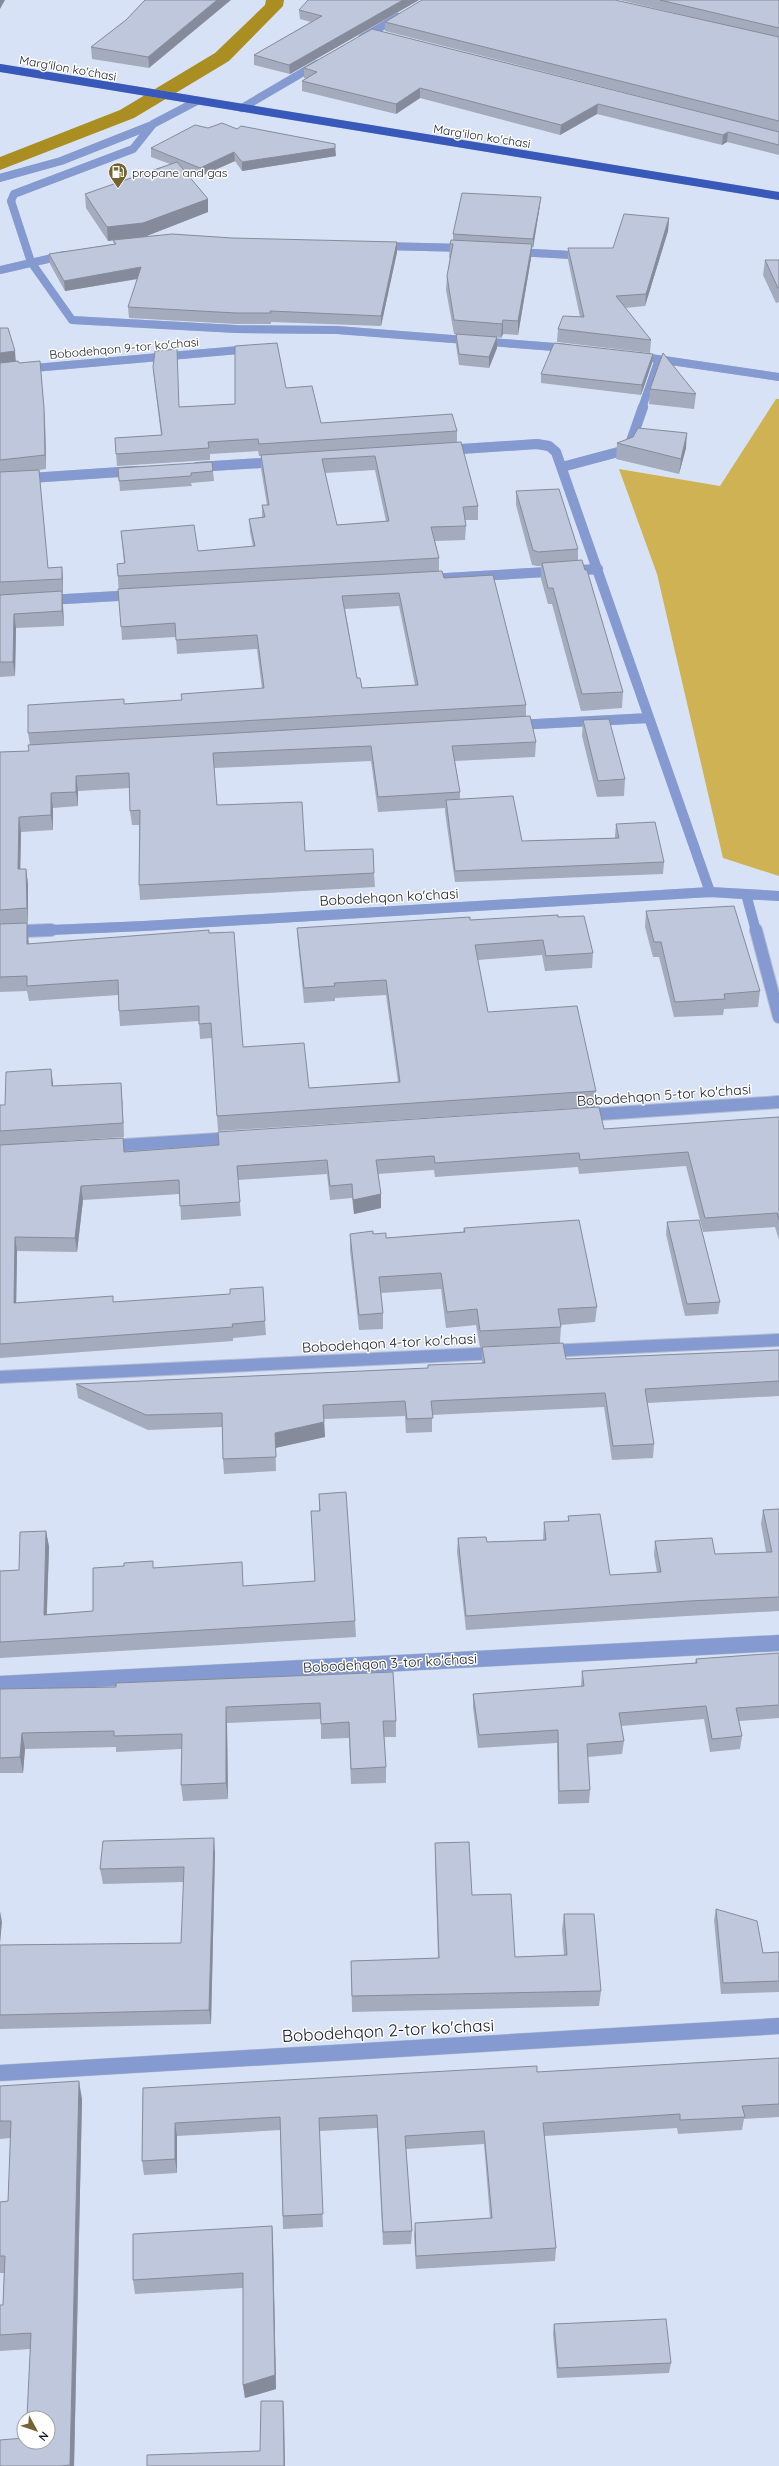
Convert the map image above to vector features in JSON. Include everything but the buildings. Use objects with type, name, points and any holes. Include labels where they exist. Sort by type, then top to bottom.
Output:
[{"type":"main road","name":"Marg'ilon ko'chasi","points":[[0,68],[779,196]]},
{"type":"street","points":[[357,41],[402,15]]},
{"type":"street","points":[[370,33],[378,35]]},
{"type":"street","points":[[242,108],[323,61]]},
{"type":"street","points":[[0,178],[61,161],[153,124],[197,101]]},
{"type":"street","points":[[153,124],[133,148],[14,194],[11,200],[31,262],[72,320],[236,329],[337,330],[572,349]]},
{"type":"street","points":[[374,245],[476,249]]},
{"type":"street","points":[[508,251],[571,255]]},
{"type":"street","points":[[0,270],[76,253]]},
{"type":"street","name":"Bobodehqon 9-tor koʼchasi","points":[[0,371],[250,349]]},
{"type":"street","points":[[627,355],[779,377]]},
{"type":"street","points":[[562,467],[622,451],[629,447],[659,359]]},
{"type":"street","points":[[435,451],[537,444],[549,446],[556,452],[710,892]]},
{"type":"street","points":[[190,467],[284,461]]},
{"type":"street","points":[[0,480],[142,470]]},
{"type":"street","points":[[422,579],[598,569]]},
{"type":"street","points":[[40,600],[143,595]]},
{"type":"street","points":[[507,726],[649,718]]},
{"type":"street","name":"Bobodehqon koʼchasi","points":[[0,932],[144,926],[710,892],[779,896]]},
{"type":"street","points":[[746,894],[779,1017]]},
{"type":"street","name":"Bobodehqon 5-tor koʼchasi","points":[[572,1116],[779,1102]]},
{"type":"street","points":[[95,1147],[246,1137]]},
{"type":"street","points":[[533,1352],[779,1340]]},
{"type":"street","name":"Bobodehqon 4-tor koʼchasi","points":[[0,1377],[509,1353]]},
{"type":"street","name":"Bobodehqon 3-tor koʼchasi","points":[[0,1684],[779,1643]]},
{"type":"street","name":"Bobodehqon 2-tor koʼchasi","points":[[0,2073],[779,2026]]},
{"type":"shaded area","points":[[776,399],[779,399],[779,876],[723,858],[657,574],[619,469],[720,486]]},
{"type":"waterway","points":[[0,164],[127,114],[222,57],[274,6],[275,0]]},
{"type":"place","name":"propane and gas","points":[[118,189]]}]
